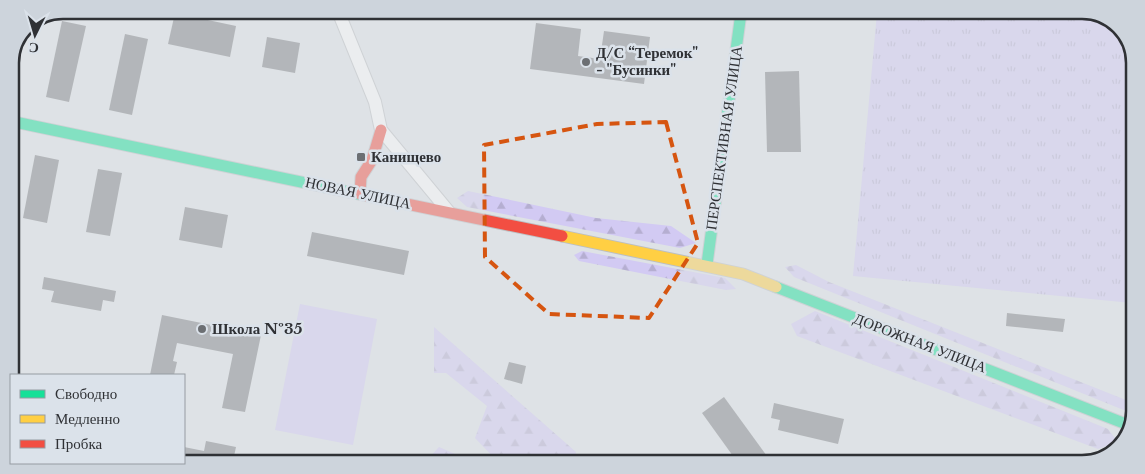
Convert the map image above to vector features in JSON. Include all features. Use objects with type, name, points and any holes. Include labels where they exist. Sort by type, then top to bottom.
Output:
[{"type":"street","points":[[341,19],[375,102],[381,130],[449,212]]},
{"type":"street","name":"ПЕРСПЕКТИВНАЯ УЛИЦА","points":[[707,264],[740,19]]},
{"type":"street","name":"НОВАЯ УЛИЦА","points":[[19,123],[707,264]]},
{"type":"street","points":[[360,194],[361,177],[372,160],[381,130]]},
{"type":"street","name":"ДОРОЖНАЯ УЛИЦА","points":[[707,264],[743,274],[1124,423]]},
{"type":"highlighted area","points":[[666,122],[698,243],[649,318],[549,314],[485,257],[484,145],[597,124]]},
{"type":"green space","points":[[876,19],[1083,19],[1099,22],[1117,36],[1124,48],[1126,60],[1126,302],[853,276]]},
{"type":"green space","points":[[468,191],[596,218],[671,226],[696,243],[680,248],[467,207],[457,198]]},
{"type":"green space","points":[[582,251],[725,278],[736,289],[726,290],[579,261],[574,255]]},
{"type":"green space","points":[[796,265],[829,282],[1126,400],[1126,411],[794,277],[785,267]]},
{"type":"green space","points":[[300,304],[377,319],[353,445],[275,430]]},
{"type":"green space","points":[[815,311],[1108,429],[1116,439],[1110,445],[1098,449],[797,336],[791,324]]},
{"type":"green space","points":[[434,327],[576,452],[575,455],[491,455],[475,438],[487,406],[446,373],[434,373]]},
{"type":"green space","points":[[439,447],[457,455],[432,455]]},
{"type":"building","points":[[174,19],[203,19],[236,26],[230,57],[168,44]]},
{"type":"building","points":[[62,21],[86,26],[69,102],[46,97]]},
{"type":"building","points":[[536,23],[581,29],[578,56],[600,59],[604,31],[650,37],[644,84],[530,69]]},
{"type":"building","points":[[125,34],[148,39],[132,115],[109,110]]},
{"type":"building","points":[[267,37],[300,43],[295,73],[262,67]]},
{"type":"building","points":[[799,71],[801,152],[767,152],[765,72]]},
{"type":"building","points":[[35,155],[59,160],[47,223],[23,218]]},
{"type":"building","points":[[98,169],[122,173],[110,236],[86,232]]},
{"type":"building","points":[[185,207],[228,215],[222,248],[179,240]]},
{"type":"building","points":[[312,232],[409,251],[404,275],[307,256]]},
{"type":"building","points":[[44,277],[116,291],[114,302],[103,300],[101,311],[51,302],[54,291],[42,289]]},
{"type":"building","points":[[1007,313],[1065,319],[1063,332],[1006,326]]},
{"type":"building","points":[[162,315],[261,335],[245,412],[222,408],[233,354],[177,343],[173,361],[177,362],[174,374],[150,374]]},
{"type":"building","points":[[509,362],[526,366],[522,384],[504,379]]},
{"type":"building","points":[[724,397],[766,455],[732,455],[702,413]]},
{"type":"building","points":[[774,403],[844,419],[838,444],[778,430],[780,420],[771,418]]},
{"type":"building","points":[[206,441],[236,447],[234,455],[185,455],[185,447],[204,451]]},
{"type":"traffic: fast","points":[[707,264],[740,19]]},
{"type":"traffic: fast","points":[[19,123],[363,195]]},
{"type":"traffic: fast","points":[[776,287],[1124,423]]},
{"type":"traffic: slow","points":[[562,236],[743,274],[776,287]]},
{"type":"traffic: jam","points":[[360,194],[361,177],[372,160],[381,130]]},
{"type":"traffic: jam","points":[[363,195],[562,236]]},
{"type":"place","name":"Д/С “Теремок\" - \"Бусинки\"","points":[[586,62]]},
{"type":"place","name":"Канищево","points":[[361,157]]},
{"type":"place","name":"Школа №35","points":[[202,329]]}]
